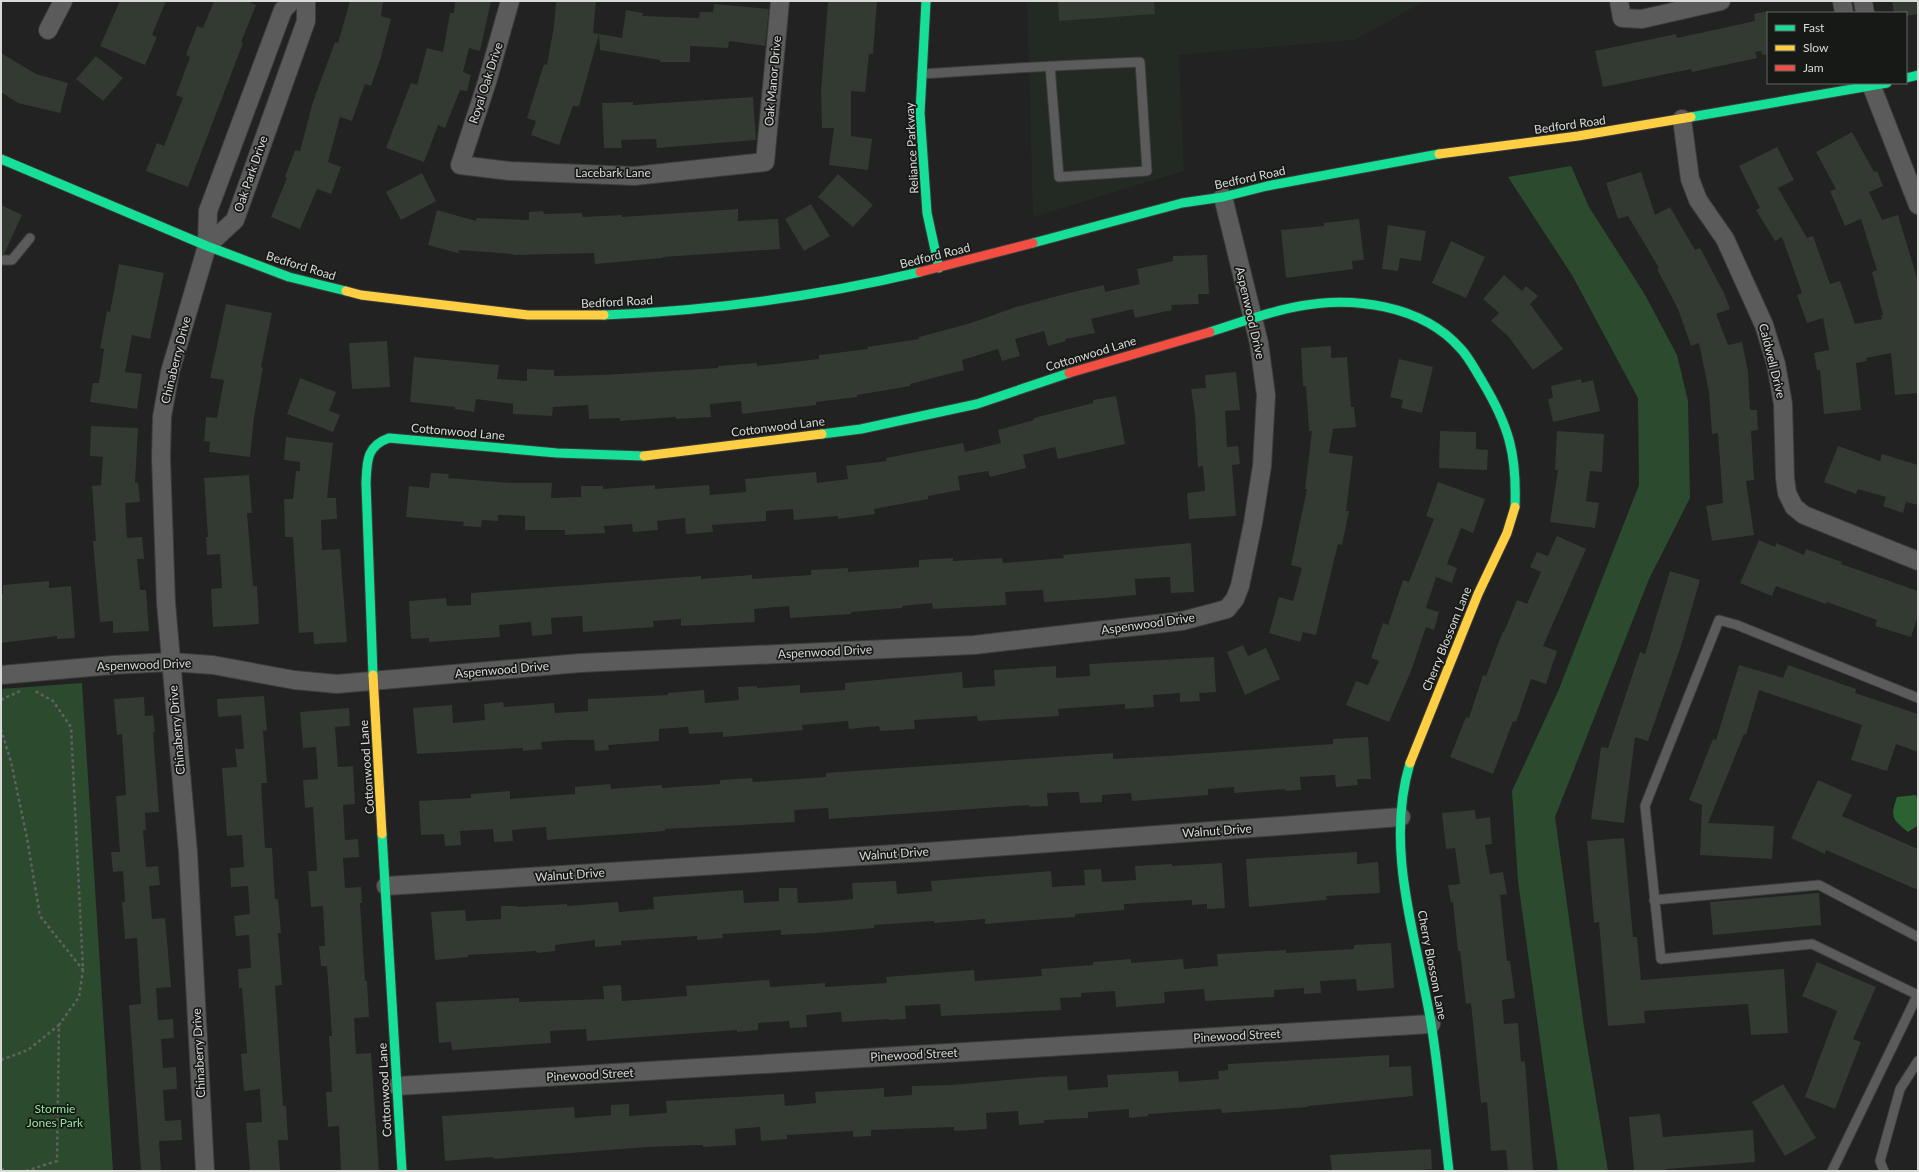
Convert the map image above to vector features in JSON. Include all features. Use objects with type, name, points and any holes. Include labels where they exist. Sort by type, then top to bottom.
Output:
[{"type":"street","points":[[48,30],[63,1]]},
{"type":"street","points":[[207,246],[208,212],[283,10],[292,1]]},
{"type":"street","name":"Oak Park Drive","points":[[207,246],[235,220],[306,21],[306,1]]},
{"type":"street","name":"Royal Oak Drive","points":[[460,165],[487,82],[510,1]]},
{"type":"street","name":"Oak Manor Drive","points":[[765,162],[780,1]]},
{"type":"street","name":"Reliance Parkway","points":[[926,1],[920,114],[927,213],[939,268]]},
{"type":"street","points":[[1619,1],[1622,18],[1642,19],[1721,1]]},
{"type":"street","points":[[1842,1],[1844,12]]},
{"type":"street","points":[[1863,1],[1865,12]]},
{"type":"street","points":[[1907,78],[1918,75]]},
{"type":"street","points":[[1875,84],[1918,205]]},
{"type":"street","name":"Bedford Road","points":[[1,159],[207,246],[289,277],[360,295],[528,315],[578,316],[633,314],[781,299],[861,286],[939,268],[1182,203],[1223,197],[1266,186],[1432,155],[1578,136],[1875,84]]},
{"type":"street","points":[[247,105],[272,113]]},
{"type":"street","name":"Caldwell Drive","points":[[1682,119],[1690,179],[1698,200],[1725,239],[1764,325],[1776,364],[1783,404],[1785,478],[1787,493],[1794,507],[1804,515],[1918,561]]},
{"type":"street","name":"Lacebark Lane","points":[[460,165],[510,171],[634,176],[765,162]]},
{"type":"street","name":"Aspenwood Drive","points":[[1,675],[113,665],[171,662],[213,665],[294,680],[337,684],[580,663],[974,645],[1182,621],[1227,609],[1240,586],[1253,523],[1262,466],[1266,395],[1259,343],[1223,197]]},
{"type":"street","name":"Chinaberry Drive","points":[[205,1171],[188,852],[166,603],[161,458],[162,417],[170,372],[207,246]]},
{"type":"street","name":"Cherry Blossom Lane","points":[[1253,319],[1300,306],[1356,302],[1389,308],[1422,319],[1443,332],[1461,348],[1503,419],[1512,446],[1516,482],[1515,507],[1507,533],[1478,594],[1414,750],[1404,783],[1401,817],[1400,833],[1404,883],[1431,1024],[1449,1171]]},
{"type":"street","name":"Cottonwood Lane","points":[[402,1171],[373,681],[366,468],[370,450],[380,440],[389,438],[557,453],[647,456],[861,428],[977,404],[1100,363],[1253,319]]},
{"type":"street","name":"Walnut Drive","points":[[386,886],[926,852],[1401,817]]},
{"type":"street","name":"Pinewood Street","points":[[397,1086],[1431,1024]]},
{"type":"lane","points":[[922,74],[1050,66],[1140,62],[1147,171],[1058,177],[1050,66]]},
{"type":"lane","points":[[1,260],[12,260],[30,238]]},
{"type":"lane","points":[[1832,1171],[1918,995],[1812,944],[1661,959],[1645,806],[1719,620],[1737,625],[1918,698]]},
{"type":"lane","points":[[1654,900],[1819,885],[1918,937]]},
{"type":"lane","points":[[1884,1171],[1880,1161],[1900,1089],[1918,1061]]},
{"type":"path","points":[[1,1060],[28,1050],[59,1025],[79,997],[83,970],[71,726],[53,701],[28,687]]},
{"type":"path","points":[[1,700],[21,690]]},
{"type":"path","points":[[1,729],[11,762],[27,838],[40,916],[83,970]]},
{"type":"path","points":[[26,1171],[57,1161],[59,1025]]},
{"type":"path","points":[[1,1169],[8,1171]]},
{"type":"shaded area","points":[[1027,1],[1425,1],[1355,40],[1179,55],[1184,171],[1033,217]]},
{"type":"shaded area","points":[[1916,795],[1918,802],[1917,826],[1908,832],[1899,824],[1893,813],[1897,797]]},
{"type":"green space","points":[[1571,166],[1589,207],[1644,293],[1677,355],[1688,401],[1690,498],[1649,579],[1555,817],[1584,1027],[1608,1171],[1558,1171],[1518,881],[1512,791],[1559,689],[1639,485],[1638,398],[1572,275],[1508,177]]},
{"type":"green space","name":"Stormie Jones Park","points":[[82,683],[113,1171],[1,1171],[1,689]]},
{"type":"building","points":[[120,1],[166,1],[152,35],[157,37],[145,65],[100,46]]},
{"type":"building","points":[[214,1],[247,1],[256,5],[188,187],[146,171],[157,143],[164,146],[183,98],[176,95],[190,57],[186,55],[197,26],[203,28]]},
{"type":"building","points":[[350,1],[383,1],[381,16],[391,19],[381,57],[371,86],[365,84],[352,121],[340,117],[328,162],[341,167],[331,194],[317,189],[300,229],[271,217],[287,178],[285,177],[295,150],[300,151],[313,102],[335,42],[338,43]]},
{"type":"building","points":[[455,1],[491,1],[480,51],[469,48],[463,72],[471,75],[467,91],[460,90],[445,128],[438,125],[424,162],[386,148],[411,83],[417,85],[427,48],[443,52],[450,13],[454,13]]},
{"type":"building","points":[[556,1],[596,1],[593,33],[599,34],[579,106],[573,106],[559,145],[531,135],[536,121],[527,118],[544,64],[547,65],[554,26]]},
{"type":"building","points":[[828,1],[877,1],[873,54],[869,54],[865,92],[851,91],[851,136],[872,139],[868,170],[829,165],[834,128],[822,128],[821,91]]},
{"type":"building","points":[[1058,1],[1154,1],[1155,14],[1059,21]]},
{"type":"building","points":[[1892,1],[1918,1],[1918,14],[1907,16],[1907,12],[1894,12]]},
{"type":"building","points":[[714,4],[769,9],[765,46],[729,41],[728,48],[690,46],[690,62],[660,62],[660,60],[600,50],[599,34],[622,38],[626,10],[643,13],[642,16],[699,18],[700,12],[713,12]]},
{"type":"building","points":[[1768,11],[1767,54],[1762,55],[1761,51],[1755,52],[1757,58],[1692,72],[1691,69],[1603,87],[1595,51],[1676,34],[1677,38],[1755,21],[1754,14]]},
{"type":"building","points":[[1,53],[36,74],[68,83],[60,113],[18,103],[1,92]]},
{"type":"building","points":[[96,56],[123,78],[103,101],[76,79]]},
{"type":"building","points":[[753,97],[756,140],[657,148],[656,139],[621,140],[622,148],[604,148],[602,103],[633,102],[633,105]]},
{"type":"building","points":[[1852,132],[1874,172],[1877,171],[1883,186],[1869,192],[1882,220],[1898,215],[1918,281],[1918,393],[1895,395],[1891,353],[1866,358],[1867,361],[1856,363],[1861,410],[1824,414],[1820,370],[1817,370],[1814,353],[1829,350],[1823,318],[1807,323],[1797,295],[1802,293],[1782,237],[1775,241],[1756,210],[1760,208],[1739,166],[1777,147],[1794,180],[1778,188],[1807,238],[1813,236],[1830,284],[1840,281],[1855,324],[1882,319],[1881,315],[1883,315],[1872,272],[1877,270],[1861,219],[1845,226],[1830,191],[1836,189],[1816,152]]},
{"type":"building","points":[[1641,172],[1655,215],[1670,207],[1695,250],[1700,248],[1724,293],[1730,309],[1716,314],[1728,345],[1742,342],[1748,372],[1750,410],[1757,410],[1758,430],[1751,431],[1754,480],[1746,481],[1754,535],[1712,541],[1706,506],[1723,503],[1718,433],[1712,434],[1709,392],[1699,343],[1691,346],[1678,309],[1657,269],[1659,268],[1628,216],[1618,219],[1606,183]]},
{"type":"building","points":[[422,173],[436,201],[401,220],[386,192]]},
{"type":"building","points":[[838,174],[873,205],[853,227],[818,197]]},
{"type":"building","points":[[811,204],[830,236],[804,251],[785,219]]},
{"type":"building","points":[[1,205],[22,215],[4,254],[1,254]]},
{"type":"building","points":[[738,209],[738,221],[778,219],[780,249],[663,257],[595,264],[594,253],[513,255],[459,250],[458,253],[428,245],[437,210],[476,221],[476,218],[529,220],[529,212],[543,211],[544,214],[582,213],[583,217],[622,215],[622,217]]},
{"type":"building","points":[[1359,219],[1364,260],[1352,261],[1353,269],[1286,278],[1281,230],[1324,226],[1324,223]]},
{"type":"building","points":[[1388,225],[1426,231],[1421,261],[1400,258],[1398,271],[1382,269]]},
{"type":"building","points":[[1451,241],[1485,257],[1466,298],[1432,283]]},
{"type":"building","points":[[1207,255],[1209,294],[1198,294],[1199,304],[1171,305],[1172,310],[1135,318],[1133,309],[1091,319],[1095,333],[1065,339],[1066,341],[1048,346],[1044,331],[1015,339],[1020,356],[1002,361],[998,349],[962,360],[964,370],[910,384],[910,386],[857,395],[857,397],[816,402],[816,405],[742,414],[741,401],[710,404],[711,417],[676,419],[676,417],[620,421],[620,418],[589,419],[588,405],[553,407],[552,416],[513,414],[513,404],[476,399],[474,412],[455,409],[455,407],[410,402],[414,357],[499,365],[497,379],[527,381],[527,369],[554,370],[554,376],[604,375],[718,368],[718,366],[757,363],[757,366],[819,359],[819,355],[868,349],[867,347],[919,339],[919,337],[971,323],[1016,307],[1069,293],[1104,285],[1105,292],[1140,284],[1137,269],[1173,261],[1173,256]]},
{"type":"building","points":[[119,264],[164,273],[150,339],[132,335],[125,372],[142,374],[137,409],[90,402],[93,383],[99,383],[104,349],[100,348],[107,311],[110,312]]},
{"type":"building","points":[[1504,275],[1522,291],[1526,286],[1538,296],[1530,304],[1563,349],[1533,370],[1508,336],[1491,321],[1499,313],[1483,299]]},
{"type":"building","points":[[226,304],[272,313],[261,367],[263,368],[254,417],[250,457],[209,452],[210,442],[204,441],[206,417],[217,418],[224,380],[210,378]]},
{"type":"building","points":[[387,341],[390,387],[352,389],[349,343]]},
{"type":"building","points":[[1331,346],[1331,358],[1347,357],[1351,407],[1354,407],[1356,427],[1333,429],[1329,453],[1353,456],[1346,511],[1349,511],[1342,545],[1338,544],[1316,635],[1303,632],[1300,642],[1269,633],[1279,597],[1293,601],[1302,568],[1291,565],[1307,489],[1305,489],[1312,431],[1309,431],[1306,386],[1303,386],[1301,348]]},
{"type":"building","points":[[1399,359],[1433,367],[1422,413],[1401,408],[1403,400],[1390,397]]},
{"type":"building","points":[[1236,372],[1240,410],[1225,411],[1227,447],[1238,446],[1240,464],[1232,465],[1236,516],[1189,519],[1187,493],[1205,491],[1203,466],[1198,467],[1195,414],[1191,389],[1206,388],[1205,375]]},
{"type":"building","points":[[300,378],[336,392],[329,411],[340,415],[333,432],[287,414]]},
{"type":"building","points":[[1581,379],[1582,383],[1593,380],[1600,411],[1553,422],[1548,399],[1553,398],[1551,386]]},
{"type":"building","points":[[1116,396],[1125,444],[1058,459],[1055,447],[1023,455],[1026,468],[990,477],[988,471],[958,476],[960,490],[928,496],[928,499],[874,509],[875,514],[838,519],[838,516],[794,520],[793,509],[766,511],[766,521],[712,525],[713,532],[686,534],[685,518],[657,521],[658,530],[633,532],[632,524],[604,526],[605,533],[565,535],[565,530],[525,530],[525,516],[498,515],[498,521],[482,520],[481,527],[463,526],[464,522],[406,517],[409,486],[429,488],[431,473],[449,474],[448,478],[511,483],[552,483],[551,498],[581,497],[581,486],[603,486],[603,489],[655,485],[655,489],[709,485],[710,495],[746,492],[745,479],[816,472],[817,483],[848,479],[846,466],[887,461],[886,458],[963,443],[965,452],[1001,443],[998,430],[1034,420],[1034,418],[1093,403],[1093,400]]},
{"type":"building","points":[[91,426],[138,428],[135,483],[138,482],[140,502],[125,503],[127,538],[142,537],[144,559],[137,559],[140,590],[146,590],[149,631],[113,633],[113,621],[100,622],[93,541],[96,541],[92,486],[101,485],[103,457],[90,456]]},
{"type":"building","points":[[1440,431],[1476,432],[1476,449],[1488,450],[1487,470],[1439,468]]},
{"type":"building","points":[[1557,431],[1604,434],[1602,472],[1590,471],[1586,501],[1599,503],[1595,528],[1550,522],[1558,470],[1555,470]]},
{"type":"building","points":[[286,437],[333,443],[327,498],[336,498],[337,519],[321,520],[322,550],[340,549],[347,642],[314,644],[313,632],[299,633],[293,537],[285,537],[284,499],[293,499],[296,471],[300,471],[300,462],[284,460]]},
{"type":"building","points":[[1838,446],[1880,461],[1882,454],[1918,465],[1918,505],[1906,502],[1903,513],[1883,506],[1886,497],[1858,489],[1856,494],[1824,482]]},
{"type":"building","points":[[249,475],[252,513],[247,513],[253,586],[257,586],[259,624],[213,627],[211,589],[222,588],[220,554],[207,555],[206,537],[208,537],[204,478]]},
{"type":"building","points":[[1438,482],[1485,499],[1473,533],[1461,528],[1447,564],[1457,568],[1452,583],[1436,577],[1426,608],[1439,612],[1434,630],[1426,627],[1411,671],[1389,722],[1346,705],[1356,681],[1368,685],[1379,661],[1371,658],[1383,623],[1388,625],[1403,580],[1409,582],[1434,519],[1426,516]]},
{"type":"building","points":[[1557,536],[1586,549],[1543,646],[1557,651],[1546,684],[1531,679],[1516,722],[1513,721],[1493,774],[1450,757],[1466,717],[1469,718],[1483,675],[1486,676],[1503,631],[1504,632],[1517,600],[1527,604],[1541,572],[1530,567],[1537,552],[1548,556]]},
{"type":"building","points":[[1759,540],[1775,547],[1776,543],[1804,555],[1806,549],[1842,562],[1841,564],[1918,591],[1918,616],[1911,637],[1875,626],[1877,620],[1827,602],[1826,604],[1776,586],[1772,596],[1740,583]]},
{"type":"building","points":[[1191,543],[1194,592],[1171,593],[1170,577],[1135,579],[1136,595],[1104,598],[1044,602],[1043,590],[1005,592],[1006,605],[933,609],[932,603],[902,606],[902,608],[851,612],[851,614],[790,618],[789,606],[754,609],[755,622],[681,626],[681,619],[653,621],[654,627],[583,632],[582,616],[551,618],[552,634],[532,636],[531,622],[499,625],[500,637],[429,642],[429,638],[411,639],[409,601],[446,598],[447,606],[471,605],[471,593],[701,576],[701,579],[752,575],[752,579],[811,575],[811,570],[848,568],[848,572],[919,567],[919,560],[953,558],[953,561],[1002,558],[1003,563],[1064,558],[1063,555]]},
{"type":"building","points":[[1670,571],[1700,580],[1680,649],[1648,741],[1635,737],[1624,823],[1591,819],[1601,747],[1608,748],[1640,652],[1645,654]]},
{"type":"building","points":[[49,581],[49,588],[71,586],[75,638],[57,639],[57,636],[1,643],[1,594],[3,594],[3,585]]},
{"type":"building","points":[[1243,645],[1248,656],[1266,648],[1280,679],[1245,695],[1227,652]]},
{"type":"building","points":[[1214,657],[1216,692],[1199,693],[1200,701],[1180,702],[1180,693],[1153,695],[1154,707],[1125,709],[1125,704],[1058,709],[1059,716],[978,721],[977,716],[914,720],[915,729],[880,731],[879,726],[849,729],[848,721],[802,725],[803,730],[723,737],[723,732],[689,734],[688,727],[659,729],[659,741],[608,745],[609,750],[595,751],[594,740],[569,740],[541,742],[542,749],[523,751],[523,748],[417,754],[413,708],[452,705],[453,723],[485,720],[484,704],[503,702],[504,707],[554,703],[555,713],[588,711],[588,699],[668,695],[668,693],[704,690],[705,703],[739,700],[738,687],[757,686],[757,688],[800,685],[800,693],[845,690],[845,683],[962,672],[963,688],[995,686],[994,670],[1056,666],[1056,678],[1090,676],[1089,664]]},
{"type":"building","points":[[1739,665],[1783,678],[1788,665],[1856,689],[1855,693],[1918,714],[1918,752],[1896,744],[1887,771],[1851,760],[1862,725],[1759,690],[1746,735],[1744,734],[1708,823],[1774,826],[1772,859],[1700,855],[1702,805],[1689,800],[1713,739],[1716,740]]},
{"type":"building","points":[[264,696],[267,730],[263,731],[267,783],[261,783],[265,848],[272,848],[275,899],[278,899],[281,933],[278,933],[282,985],[275,986],[283,1106],[286,1106],[288,1140],[278,1140],[280,1171],[250,1171],[246,1123],[262,1122],[260,1089],[244,1091],[241,1054],[247,1053],[242,988],[239,988],[238,969],[251,968],[249,935],[236,936],[234,916],[250,914],[248,886],[231,887],[230,868],[244,867],[242,835],[227,836],[222,768],[237,767],[235,749],[244,749],[241,715],[218,717],[217,699]]},
{"type":"building","points":[[144,697],[145,716],[153,715],[159,812],[145,813],[146,830],[143,830],[146,867],[158,866],[160,885],[149,886],[152,919],[165,918],[171,987],[156,988],[158,1020],[173,1019],[174,1038],[161,1039],[163,1068],[176,1067],[177,1089],[163,1090],[165,1121],[181,1120],[182,1140],[159,1141],[161,1171],[141,1171],[129,1005],[141,1004],[137,938],[125,939],[122,902],[125,902],[123,871],[113,872],[111,852],[120,852],[116,796],[126,795],[122,734],[117,735],[114,699]]},
{"type":"building","points":[[349,708],[350,726],[335,727],[338,767],[353,766],[355,804],[343,805],[345,840],[358,839],[359,857],[343,858],[345,888],[361,887],[362,903],[360,903],[369,1017],[354,1018],[356,1054],[371,1053],[379,1171],[341,1171],[339,1126],[328,1127],[326,1092],[332,1092],[329,1036],[332,1036],[327,966],[321,966],[319,946],[325,946],[323,906],[311,907],[308,871],[317,871],[313,807],[305,808],[303,780],[318,779],[316,747],[303,748],[300,712]]},
{"type":"building","points":[[1368,737],[1371,779],[1357,779],[1358,785],[1336,787],[1335,775],[1300,777],[1301,790],[1285,791],[1285,789],[1234,793],[1234,787],[1208,789],[1208,795],[1132,801],[1131,793],[1102,795],[1102,802],[1080,803],[1079,792],[1047,793],[1048,806],[1029,807],[1029,805],[829,819],[828,808],[794,810],[795,822],[665,829],[665,831],[547,840],[546,827],[512,830],[513,841],[494,842],[493,829],[460,831],[461,845],[445,846],[444,834],[421,835],[419,801],[471,798],[471,794],[510,791],[510,799],[575,794],[575,787],[610,784],[611,789],[662,785],[662,788],[720,784],[720,780],[752,778],[753,782],[826,777],[826,773],[1113,753],[1113,759],[1333,744],[1333,739]]},
{"type":"building","points":[[1818,780],[1852,795],[1842,816],[1918,849],[1918,890],[1826,850],[1825,854],[1791,838]]},
{"type":"building","points":[[1475,810],[1476,819],[1490,817],[1492,844],[1485,845],[1490,874],[1503,872],[1507,894],[1500,895],[1507,961],[1510,961],[1515,998],[1502,1000],[1504,1024],[1518,1023],[1521,1062],[1525,1061],[1533,1171],[1508,1171],[1506,1150],[1491,1151],[1487,1102],[1481,1103],[1471,1003],[1466,1004],[1460,951],[1458,951],[1453,902],[1451,903],[1448,885],[1460,884],[1455,848],[1446,849],[1442,813]]},
{"type":"building","points":[[1624,838],[1633,937],[1637,937],[1641,980],[1784,969],[1788,1033],[1751,1035],[1748,1004],[1644,1011],[1645,1023],[1608,1026],[1599,922],[1594,923],[1587,841]]},
{"type":"building","points":[[1357,852],[1357,864],[1378,862],[1380,893],[1326,896],[1327,900],[1249,907],[1246,859]]},
{"type":"building","points":[[1222,863],[1225,908],[1207,909],[1207,904],[1192,905],[1192,900],[1124,904],[1124,910],[1075,914],[1075,917],[985,924],[985,919],[934,923],[934,921],[874,925],[874,928],[781,935],[781,930],[722,934],[723,938],[697,940],[697,936],[621,941],[621,945],[595,947],[595,940],[555,945],[555,951],[468,955],[468,957],[435,960],[431,912],[465,910],[466,921],[501,919],[501,906],[517,907],[567,904],[567,906],[618,902],[619,912],[654,909],[653,897],[743,890],[744,903],[779,901],[779,888],[797,888],[798,903],[834,901],[853,899],[852,883],[896,881],[897,894],[932,891],[931,881],[1051,871],[1052,887],[1085,885],[1084,870],[1101,869],[1102,882],[1136,880],[1135,866],[1172,864],[1172,866]]},
{"type":"building","points":[[1819,893],[1821,925],[1713,935],[1710,902]]},
{"type":"building","points":[[1391,943],[1394,988],[1357,991],[1356,979],[1320,981],[1321,993],[1304,994],[1304,988],[1274,990],[1274,997],[1205,1001],[1204,989],[1164,992],[1165,1003],[1116,1007],[1115,991],[1081,993],[1081,997],[1060,998],[1061,1010],[941,1016],[940,1004],[905,1006],[906,1019],[842,1022],[841,1012],[806,1015],[807,1027],[790,1028],[789,1021],[758,1023],[758,1030],[737,1032],[737,1030],[587,1041],[586,1029],[550,1031],[551,1043],[452,1050],[451,1042],[439,1043],[436,1002],[519,998],[519,1002],[604,999],[603,986],[621,985],[622,1001],[687,996],[686,986],[769,980],[770,987],[825,983],[825,987],[887,983],[886,977],[974,970],[975,981],[1042,976],[1041,969],[1093,965],[1093,962],[1131,959],[1131,963],[1183,959],[1184,969],[1218,966],[1217,954],[1286,950],[1286,953],[1354,949],[1354,945]]},
{"type":"building","points":[[1817,962],[1876,987],[1853,1039],[1861,1042],[1835,1109],[1805,1097],[1837,1011],[1802,996]]},
{"type":"building","points":[[1389,1055],[1389,1067],[1411,1066],[1413,1096],[1308,1107],[1222,1113],[1221,1109],[1148,1114],[1148,1116],[1129,1118],[1129,1109],[1088,1112],[1088,1118],[1044,1120],[1044,1123],[1019,1125],[1018,1111],[986,1113],[987,1129],[954,1131],[954,1127],[871,1130],[871,1136],[853,1137],[853,1131],[787,1135],[787,1139],[761,1141],[760,1127],[735,1129],[736,1145],[703,1147],[703,1145],[647,1147],[493,1159],[493,1157],[445,1161],[442,1116],[574,1107],[575,1118],[611,1115],[611,1105],[629,1104],[629,1116],[667,1113],[666,1101],[784,1094],[785,1106],[816,1103],[815,1092],[884,1088],[884,1097],[912,1095],[912,1086],[951,1085],[1041,1077],[1067,1076],[1068,1090],[1108,1087],[1107,1075],[1178,1071],[1179,1082],[1219,1079],[1218,1071],[1228,1070],[1228,1064]]},
{"type":"building","points":[[1783,1084],[1816,1138],[1785,1156],[1752,1102]]},
{"type":"building","points":[[1660,1114],[1663,1137],[1753,1130],[1755,1162],[1666,1169],[1666,1171],[1634,1171],[1629,1117]]},
{"type":"building","points":[[1431,1149],[1432,1169],[1413,1171],[1332,1171],[1330,1155]]},
{"type":"traffic: fast","points":[[926,1],[920,113],[927,213],[939,268]]},
{"type":"traffic: fast","points":[[1907,78],[1918,75]]},
{"type":"traffic: fast","points":[[1691,117],[1881,84]]},
{"type":"traffic: fast","points":[[1033,243],[1182,203],[1223,197],[1267,186],[1439,154]]},
{"type":"traffic: fast","points":[[1,159],[207,246],[289,277],[346,291]]},
{"type":"traffic: fast","points":[[604,315],[683,310],[763,301],[881,281],[920,272]]},
{"type":"traffic: fast","points":[[1210,332],[1277,311],[1321,303],[1342,302],[1386,307],[1407,313],[1426,322],[1444,333],[1469,359],[1499,412],[1513,456],[1515,507]]},
{"type":"traffic: fast","points":[[822,434],[861,429],[977,404],[1069,373]]},
{"type":"traffic: fast","points":[[373,675],[366,483],[369,456],[376,445],[389,438],[557,453],[644,456]]},
{"type":"traffic: fast","points":[[1410,763],[1403,795],[1400,828],[1402,861],[1411,926],[1434,1041],[1449,1171]]},
{"type":"traffic: fast","points":[[382,834],[402,1171]]},
{"type":"traffic: slow","points":[[1439,154],[1578,136],[1691,117]]},
{"type":"traffic: slow","points":[[346,291],[361,295],[528,315],[604,315]]},
{"type":"traffic: slow","points":[[644,456],[822,434]]},
{"type":"traffic: slow","points":[[1410,763],[1478,594],[1507,533],[1515,507]]},
{"type":"traffic: slow","points":[[373,675],[382,834]]},
{"type":"traffic: jam","points":[[920,272],[1033,243]]},
{"type":"traffic: jam","points":[[1069,373],[1210,332]]}]
